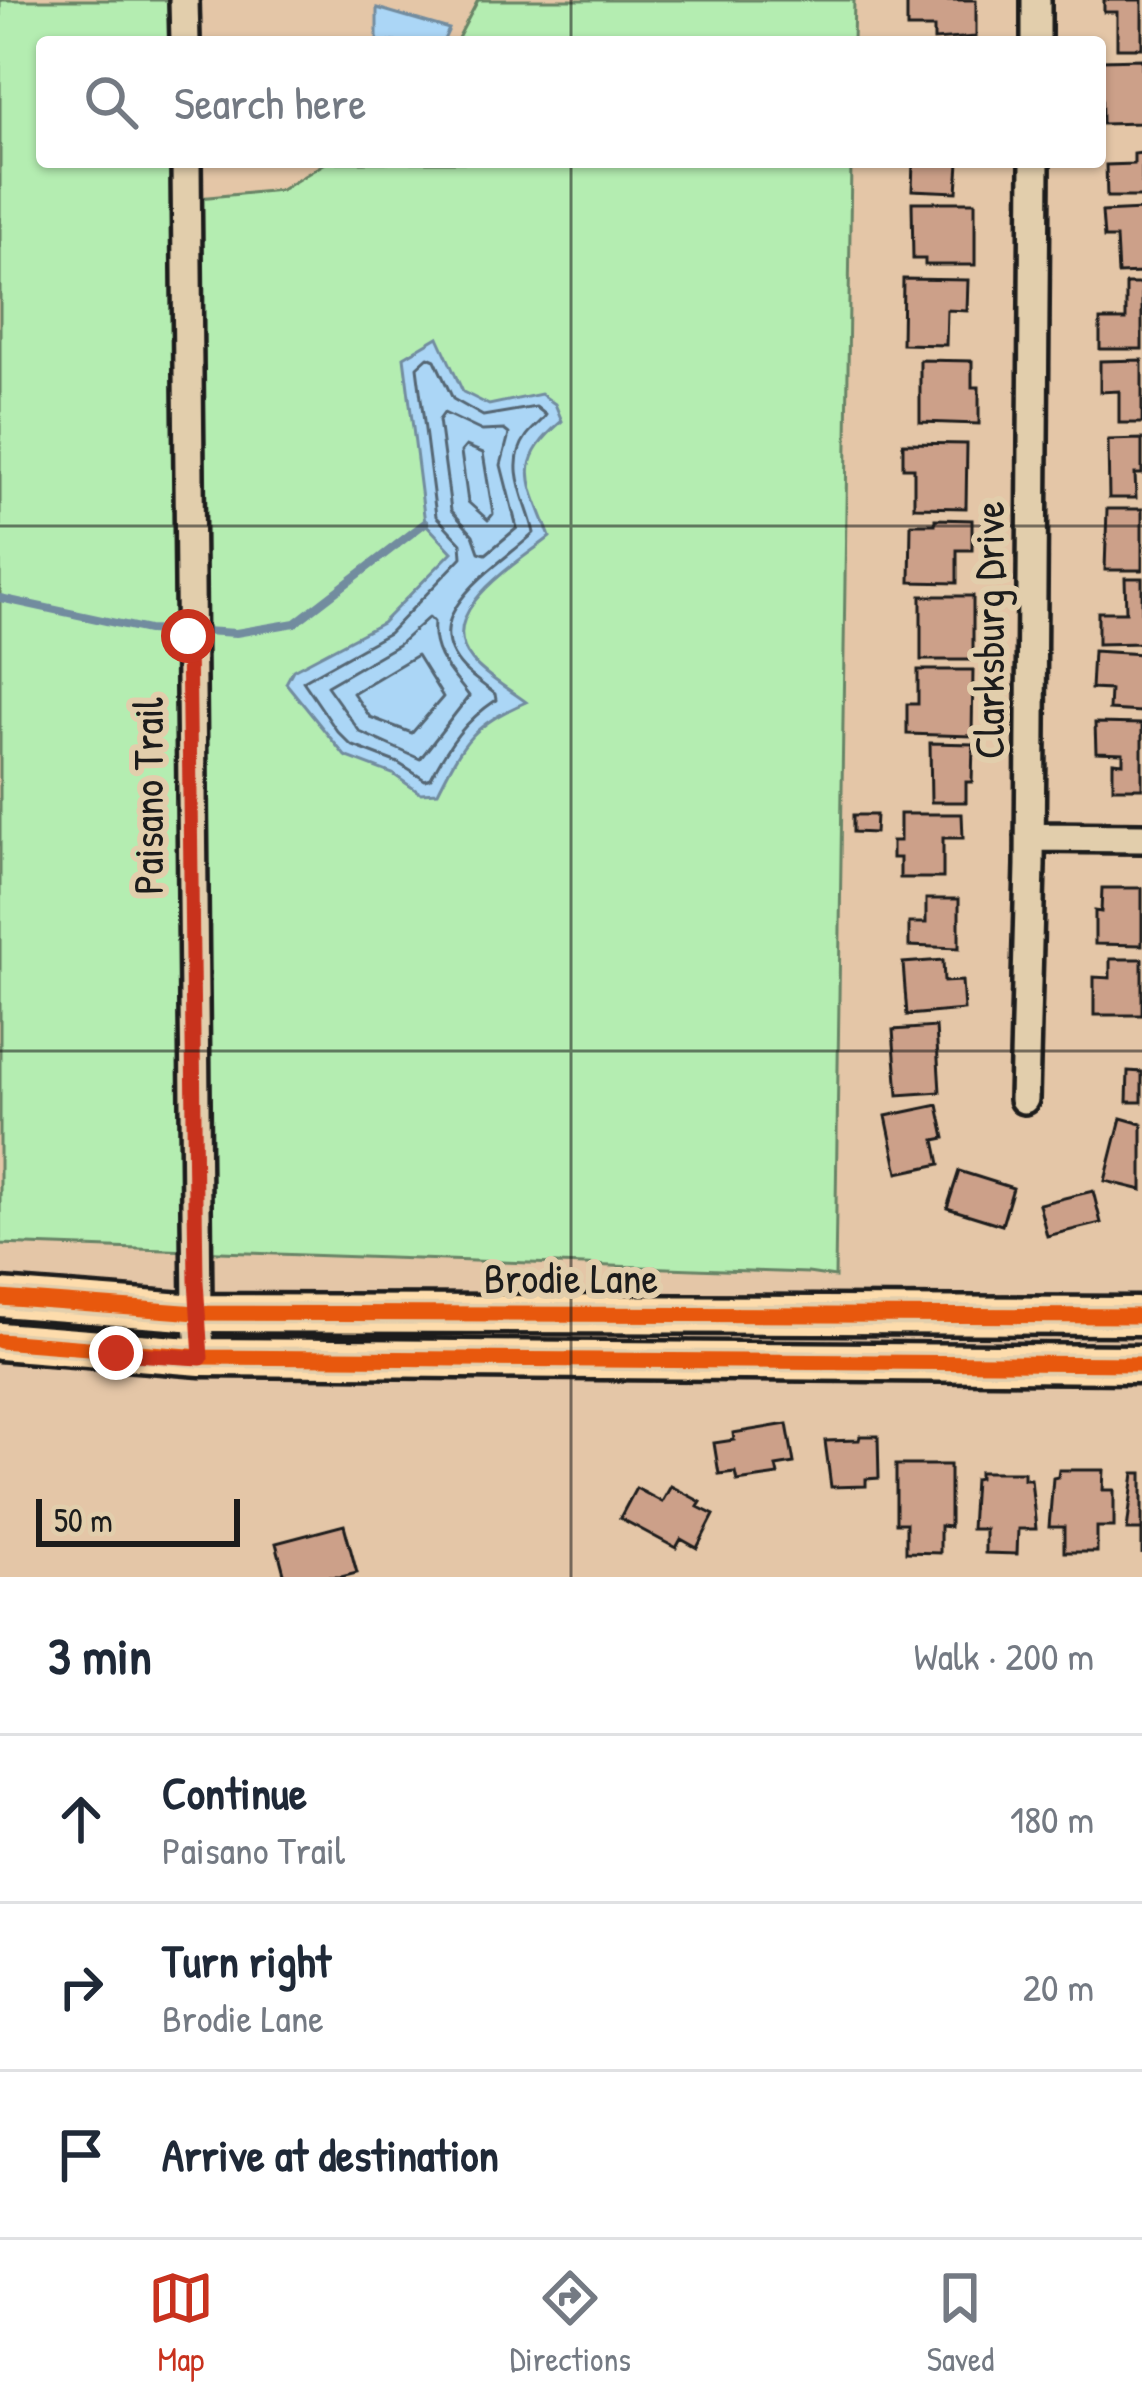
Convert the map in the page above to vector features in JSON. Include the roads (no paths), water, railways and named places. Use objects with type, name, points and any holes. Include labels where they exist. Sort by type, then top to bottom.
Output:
[{"type":"main road","name":"Brodie Lane","points":[[0,1298],[197,1313],[1142,1316]]},
{"type":"main road","name":"Brodie Lane","points":[[0,1341],[201,1358],[1142,1364]]},
{"type":"street","points":[[184,0],[184,36]]},
{"type":"street","points":[[1036,0],[1036,36]]},
{"type":"street","name":"Paisano Trail","points":[[186,168],[201,1358]]},
{"type":"street","name":"Clarksburg Drive","points":[[1024,1100],[1035,168]]},
{"type":"street","points":[[1030,837],[1142,838]]},
{"type":"water","points":[[377,8],[449,29],[446,36],[377,36]]},
{"type":"water","points":[[438,337],[463,392],[489,405],[541,394],[555,404],[562,421],[536,449],[529,474],[550,537],[484,590],[463,624],[463,642],[472,660],[526,702],[472,736],[438,792],[420,793],[393,774],[345,756],[286,683],[293,670],[382,623],[452,552],[425,523],[404,357]]},
{"type":"waterway","points":[[204,631],[236,633],[295,623],[425,523]]},
{"type":"waterway","points":[[0,598],[169,631]]}]
